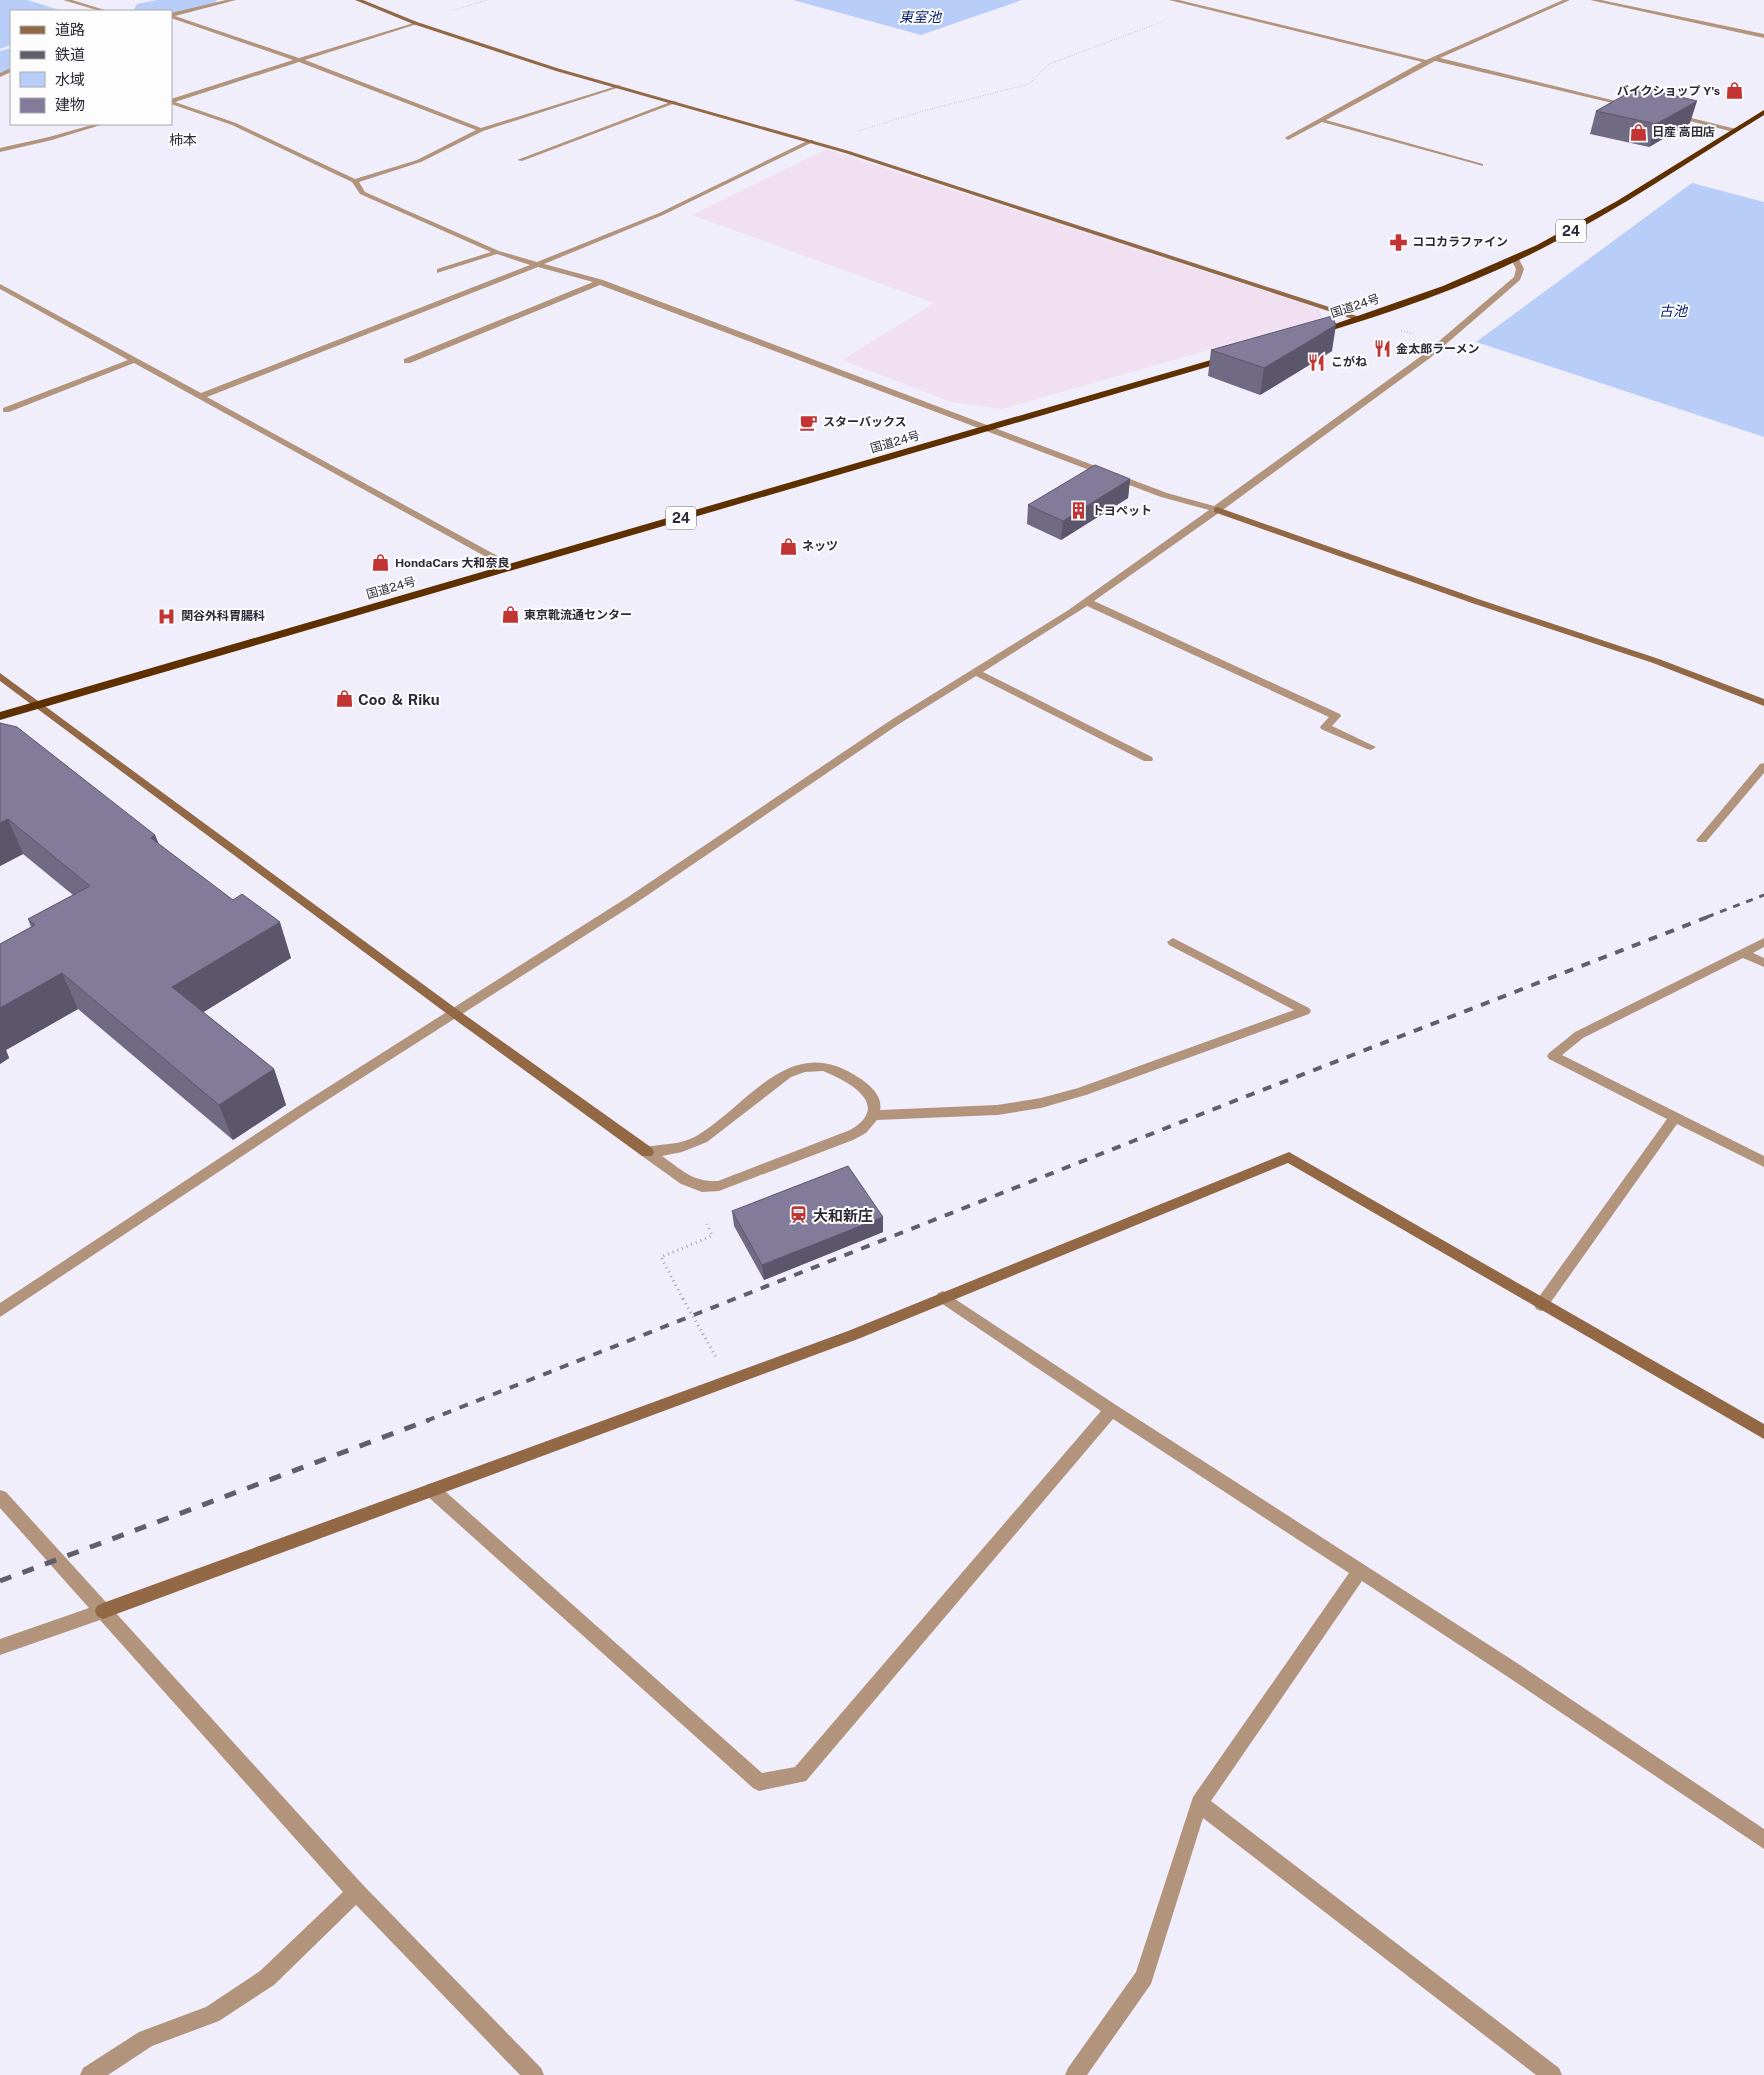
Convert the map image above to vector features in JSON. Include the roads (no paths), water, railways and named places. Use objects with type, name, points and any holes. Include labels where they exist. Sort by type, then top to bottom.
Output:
[{"type":"highway","name":"国道24号","points":[[1306,335],[1362,319],[1476,278],[1609,209],[1764,112]]},
{"type":"highway","name":"国道24号","points":[[0,716],[1240,355]]},
{"type":"street","points":[[66,0],[101,10]]},
{"type":"street","points":[[172,16],[232,0]]},
{"type":"street","points":[[358,0],[415,23],[558,70],[822,144],[1362,319]]},
{"type":"street","points":[[1172,0],[1427,62]]},
{"type":"street","points":[[1288,138],[1427,62],[1567,0]]},
{"type":"street","points":[[1593,0],[1764,36]]},
{"type":"street","points":[[172,16],[334,72],[481,130]]},
{"type":"street","points":[[172,102],[415,23]]},
{"type":"street","points":[[1434,59],[1638,107]]},
{"type":"street","points":[[355,181],[418,162],[481,130],[618,86]]},
{"type":"street","points":[[172,102],[234,124],[355,181],[362,193],[497,252],[600,282],[1164,494],[1217,510],[1466,598],[1656,661],[1764,703]]},
{"type":"street","points":[[520,160],[675,102]]},
{"type":"street","points":[[1667,114],[1734,130]]},
{"type":"street","points":[[1320,120],[1481,165]]},
{"type":"street","points":[[0,150],[50,139],[98,125]]},
{"type":"street","points":[[201,396],[577,249],[661,214],[812,141]]},
{"type":"street","points":[[440,271],[497,252]]},
{"type":"street","points":[[0,1311],[297,1113],[632,900],[895,722],[1087,602],[1217,510],[1427,356],[1517,278],[1520,269],[1515,259]]},
{"type":"street","points":[[407,361],[600,282]]},
{"type":"street","points":[[0,286],[512,567]]},
{"type":"street","points":[[6,410],[135,360]]},
{"type":"street","points":[[1087,602],[1336,716],[1325,727],[1371,747]]},
{"type":"street","points":[[976,672],[1148,759]]},
{"type":"street","points":[[0,676],[454,1012],[647,1152],[686,1180],[702,1187],[719,1186],[848,1137],[865,1127],[874,1115],[874,1103],[866,1088],[848,1076],[824,1066],[804,1067],[786,1074],[702,1139],[672,1150],[647,1152]]},
{"type":"street","points":[[1702,840],[1764,766]]},
{"type":"street","points":[[874,1115],[997,1110],[1041,1103],[1081,1092],[1305,1011],[1173,942]]},
{"type":"street","points":[[1764,942],[1579,1035],[1553,1056],[1764,1162]]},
{"type":"street","points":[[1743,953],[1764,963]]},
{"type":"street","points":[[1541,1305],[1675,1117]]},
{"type":"street","points":[[0,1647],[103,1611],[853,1335],[1289,1158],[1764,1432]]},
{"type":"street","points":[[943,1297],[1111,1410],[1360,1570],[1599,1728],[1764,1840]]},
{"type":"street","points":[[432,1490],[760,1782],[800,1775],[1111,1410]]},
{"type":"street","points":[[0,1497],[356,1892],[534,2075]]},
{"type":"street","points":[[1076,2075],[1144,1977],[1200,1803],[1360,1570]]},
{"type":"street","points":[[1200,1803],[1552,2075]]},
{"type":"street","points":[[90,2075],[146,2039],[212,2014],[267,1978],[356,1892]]},
{"type":"water","points":[[0,0],[28,0],[59,10],[10,10],[10,45],[0,49]]},
{"type":"water","name":"東室池","points":[[793,0],[1022,0],[921,35]]},
{"type":"water","name":"古池","points":[[1692,183],[1764,202],[1764,437],[1476,342]]},
{"type":"waterway","points":[[153,10],[202,0]]},
{"type":"waterway","points":[[0,64],[10,59]]},
{"type":"railway","points":[[1707,917],[1764,895]]},
{"type":"railway","points":[[426,1421],[1242,1098],[1710,916]]},
{"type":"railway","points":[[0,1581],[429,1420]]},
{"type":"place","name":"バイクショップ Y's","points":[[1734,91]]},
{"type":"place","name":"日産 高田店","points":[[1638,132]]},
{"type":"place","name":"ココカラファイン","points":[[1398,242]]},
{"type":"place","name":"金太郎ラーメン","points":[[1382,349]]},
{"type":"place","name":"こがね","points":[[1317,362]]},
{"type":"place","name":"スターバックス","points":[[809,422]]},
{"type":"place","name":"トヨペット","points":[[1078,511]]},
{"type":"place","name":"ネッツ","points":[[788,546]]},
{"type":"place","name":"HondaCars 大和奈良","points":[[381,563]]},
{"type":"place","name":"東京靴流通センター","points":[[510,615]]},
{"type":"place","name":"関谷外科胃腸科","points":[[167,616]]},
{"type":"place","name":"Coo ＆ Riku","points":[[344,699]]},
{"type":"place","name":"大和新庄","points":[[799,1215]]},
{"type":"district","name":"柿本","points":[[183,140]]}]
